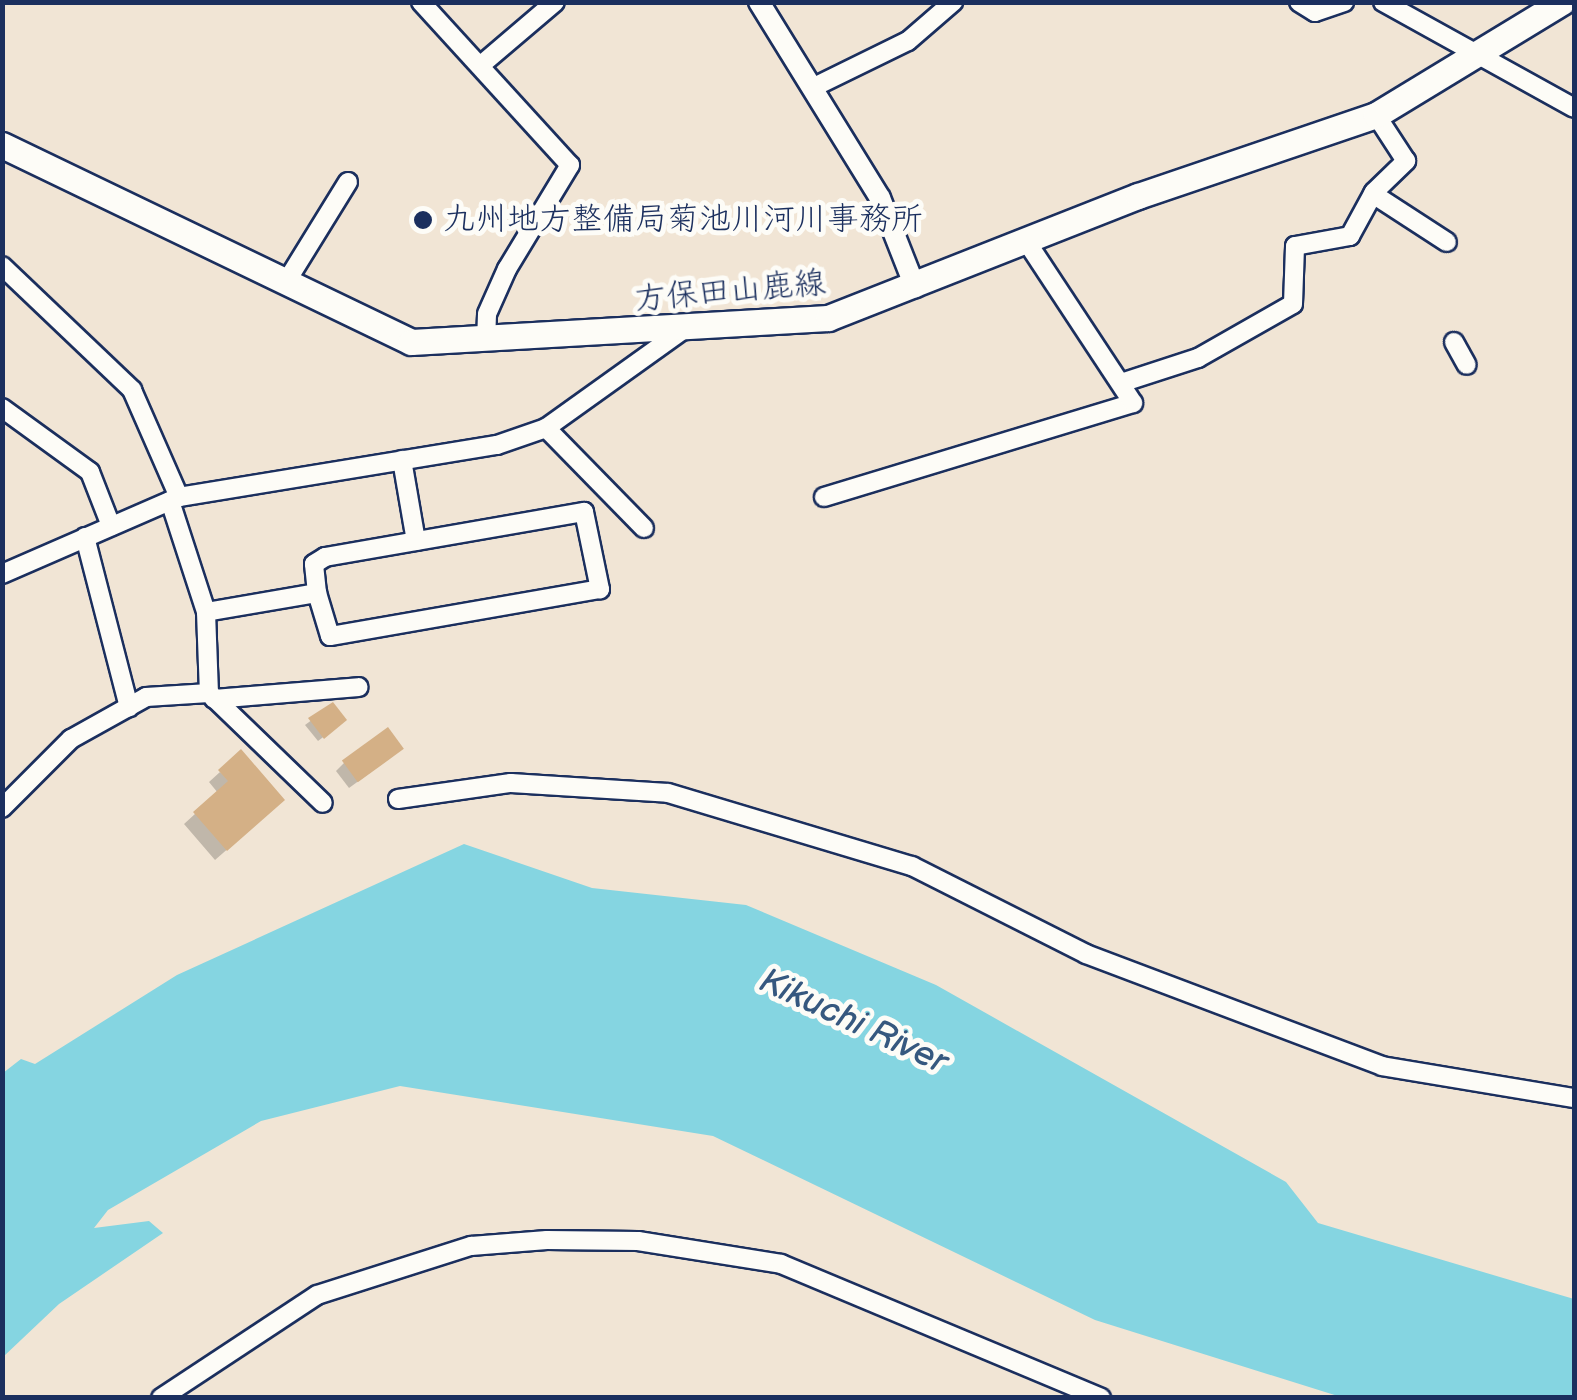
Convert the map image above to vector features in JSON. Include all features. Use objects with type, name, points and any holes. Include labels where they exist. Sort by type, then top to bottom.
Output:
[{"type":"main road","name":"方保田山鹿線","points":[[2,145],[288,279],[411,342],[682,330],[828,318],[1026,241],[1376,115],[1484,56],[1562,2]]},
{"type":"street","points":[[481,65],[555,2]]},
{"type":"street","points":[[760,2],[816,86],[880,198],[915,287]]},
{"type":"street","points":[[816,86],[908,41],[953,2]]},
{"type":"street","points":[[1299,2],[1316,12],[1344,2]]},
{"type":"street","points":[[1383,2],[1574,108]]},
{"type":"street","points":[[428,5],[570,165],[507,268],[486,314],[486,340]]},
{"type":"street","points":[[1124,382],[1198,358],[1293,304],[1295,246],[1350,236],[1373,194],[1406,161],[1376,115]]},
{"type":"street","points":[[288,279],[348,182]]},
{"type":"street","points":[[1373,194],[1447,242]]},
{"type":"street","points":[[824,497],[1117,415],[1134,403],[1124,382],[1026,241]]},
{"type":"street","points":[[2,266],[132,390],[174,499],[206,612],[211,696],[324,803]]},
{"type":"street","points":[[2,574],[174,499],[402,460],[546,428],[682,330]]},
{"type":"street","points":[[1454,342],[1467,365]]},
{"type":"street","points":[[2,408],[90,472],[110,526]]},
{"type":"street","points":[[546,428],[644,528]]},
{"type":"street","points":[[402,460],[416,541]]},
{"type":"street","points":[[584,512],[600,589],[330,636],[317,593],[314,564],[325,556],[584,512]]},
{"type":"street","points":[[85,538],[130,706]]},
{"type":"street","points":[[206,612],[317,593]]},
{"type":"street","points":[[2,808],[71,739],[130,706],[211,696],[359,687]]},
{"type":"street","points":[[398,798],[511,783],[668,793],[912,866],[1086,954],[1382,1066],[1574,1098]]},
{"type":"street","points":[[162,1398],[317,1295],[471,1246],[548,1240],[638,1241],[781,1264],[1101,1398]]},
{"type":"water","name":"Kikuchi River","points":[[464,844],[592,888],[746,905],[936,985],[1286,1182],[1318,1223],[1574,1299],[1574,1397],[1341,1397],[1095,1320],[713,1136],[400,1086],[261,1121],[108,1210],[94,1228],[149,1221],[163,1233],[59,1304],[3,1357],[3,1073],[21,1059],[35,1064],[177,975]]},
{"type":"building","points":[[333,702],[347,720],[324,739],[308,718]]},
{"type":"building","points":[[388,727],[404,749],[358,782],[342,761]]},
{"type":"building","points":[[241,749],[285,800],[227,851],[193,812],[228,781],[218,770]]},
{"type":"place","name":"九州地方整備局菊池川河川事務所","points":[[423,220]]}]
